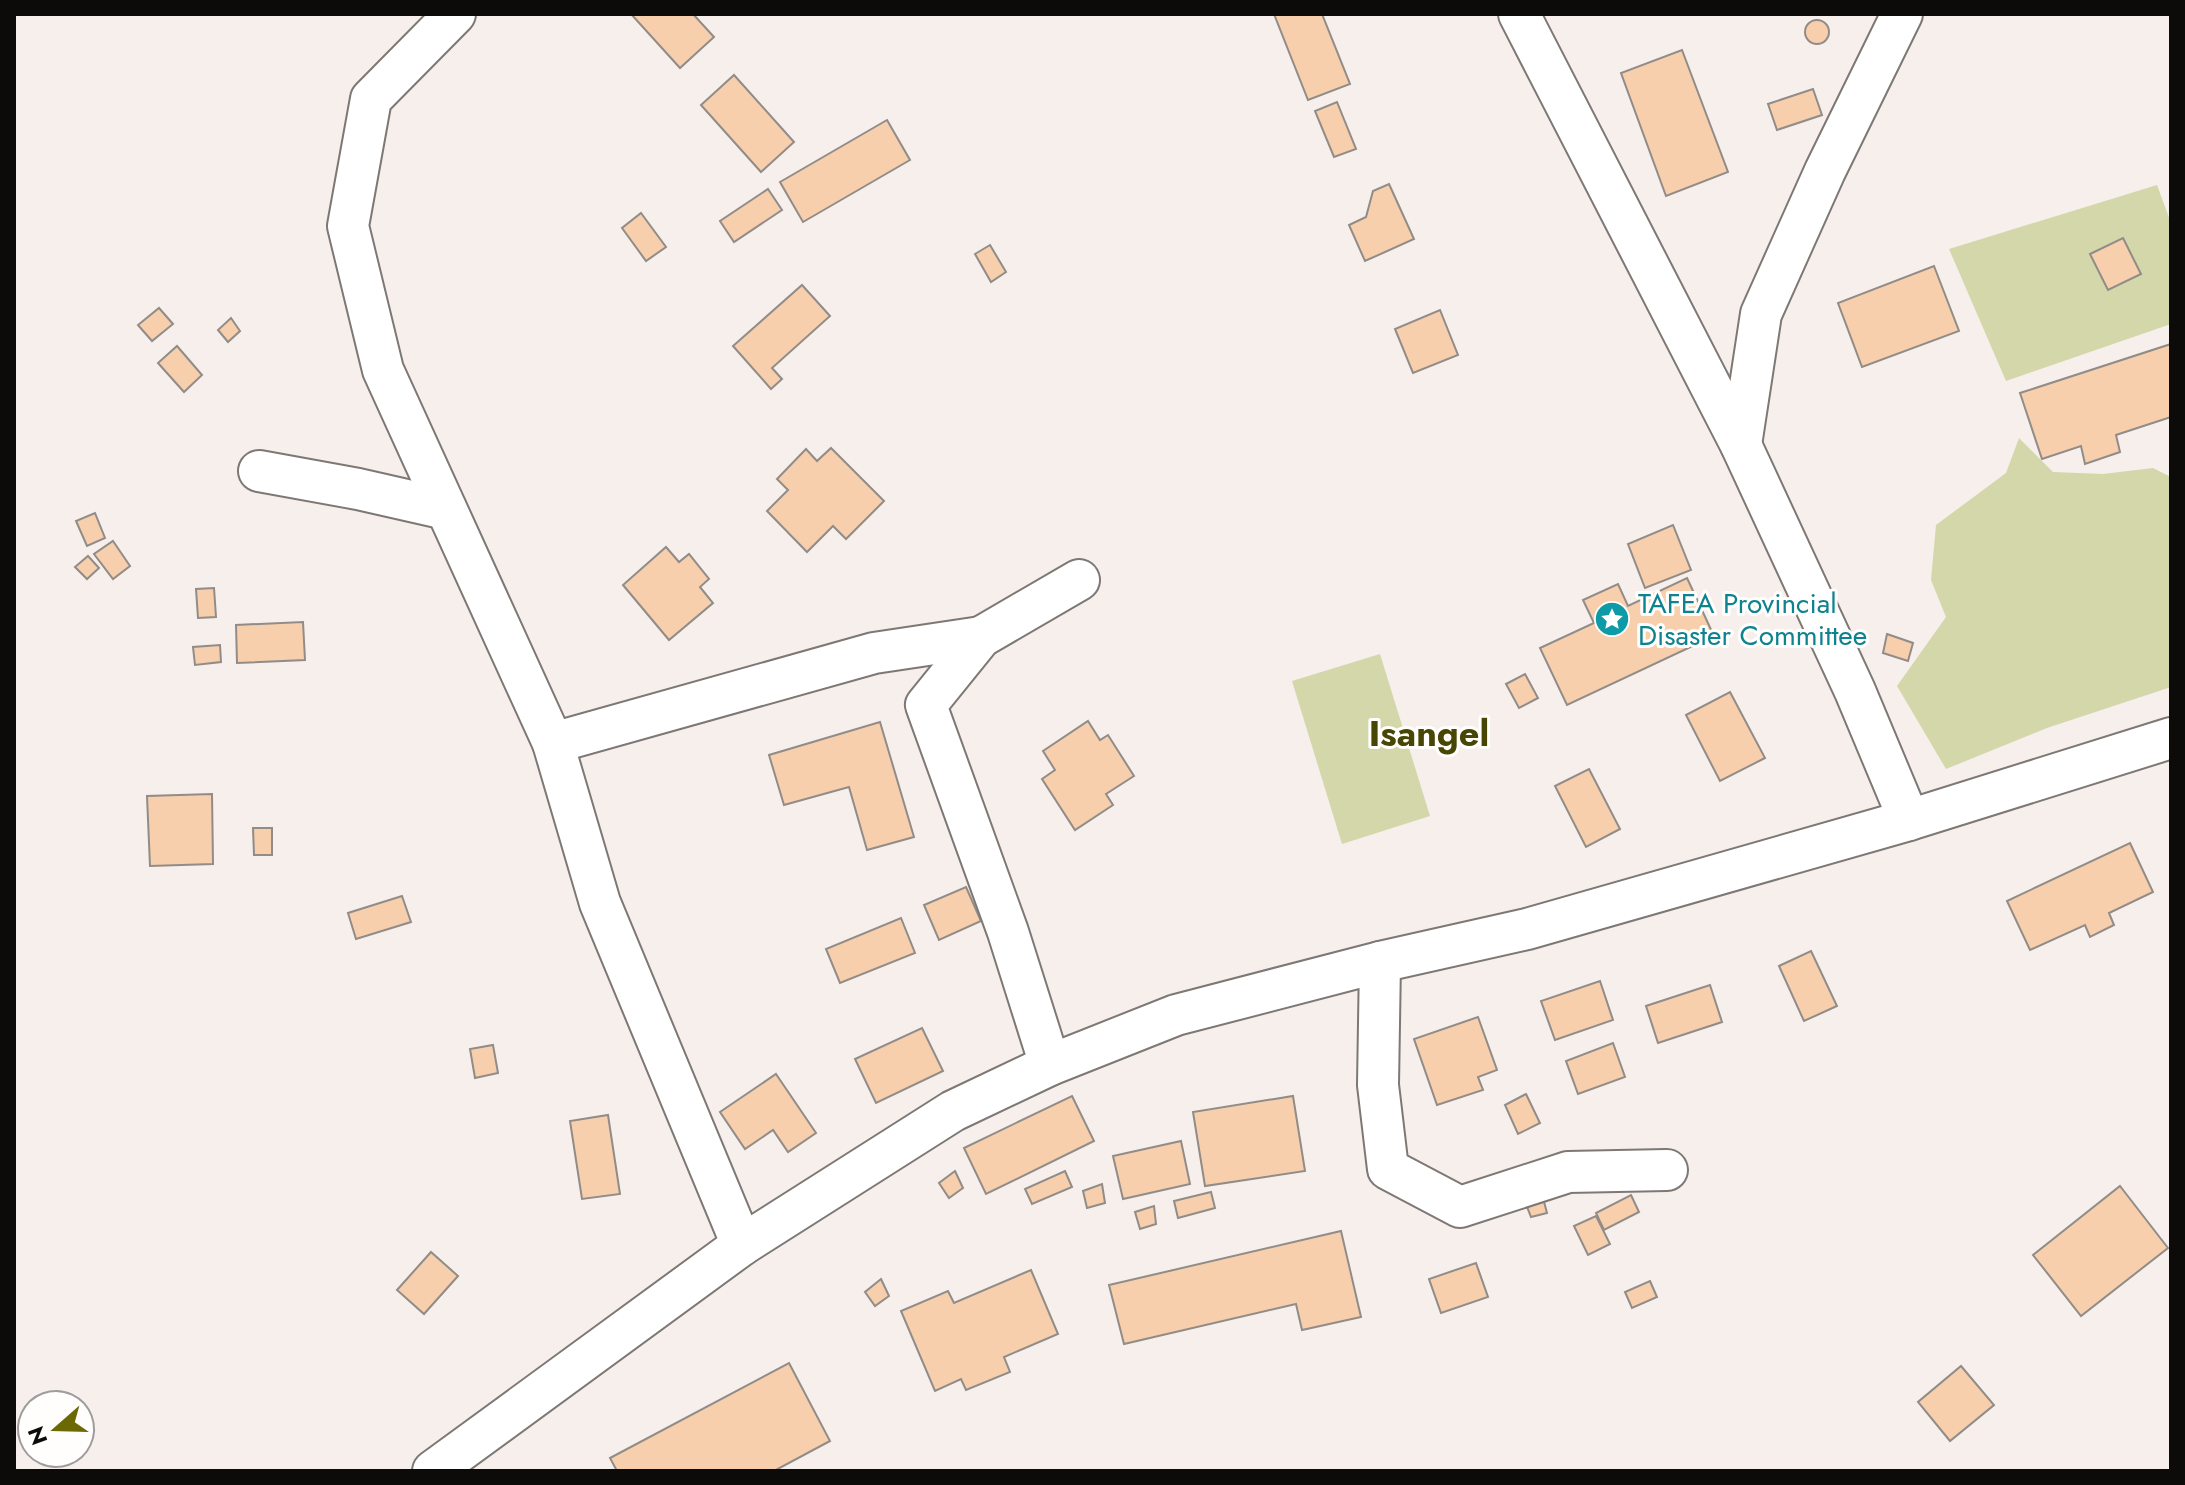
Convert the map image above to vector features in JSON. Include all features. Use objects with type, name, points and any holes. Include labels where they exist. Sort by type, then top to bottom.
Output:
[{"type":"street","points":[[455,14],[371,99],[348,226],[383,370],[553,743],[600,903],[742,1245]]},
{"type":"street","points":[[1519,14],[1741,445],[1855,691],[1909,820]]},
{"type":"street","points":[[1741,445],[1761,314],[1825,171],[1902,14]]},
{"type":"street","points":[[259,471],[446,509]]},
{"type":"street","points":[[1050,1065],[1008,932],[926,705],[981,637],[1079,580]]},
{"type":"street","points":[[553,743],[874,653],[981,637]]},
{"type":"street","points":[[433,1471],[742,1245],[953,1111],[1050,1065],[1176,1015],[1380,962],[1527,929],[1909,820],[2171,738]]},
{"type":"street","points":[[1380,962],[1378,1085],[1388,1169],[1460,1207],[1568,1172],[1667,1170]]},
{"type":"green space","points":[[2157,185],[2171,223],[2171,324],[2006,381],[1949,249]]},
{"type":"green space","points":[[2019,438],[2053,472],[2103,474],[2153,468],[2171,477],[2171,687],[2047,728],[1946,769],[1897,686],[1946,617],[1931,580],[1936,525],[2006,473]]},
{"type":"green space","points":[[1380,654],[1430,816],[1342,844],[1292,681]]},
{"type":"building","points":[[631,14],[693,14],[714,37],[680,68]]},
{"type":"building","points":[[1274,14],[1322,14],[1350,84],[1308,100]]},
{"type":"building","points":[[1817,20],[1828,27],[1829,32],[1822,43],[1817,44],[1806,37],[1805,32],[1812,21]]},
{"type":"building","points":[[1682,50],[1728,172],[1666,196],[1621,73]]},
{"type":"building","points":[[734,75],[794,142],[761,172],[701,105]]},
{"type":"building","points":[[1813,89],[1822,115],[1777,130],[1768,104]]},
{"type":"building","points":[[1337,102],[1356,149],[1334,157],[1315,111]]},
{"type":"building","points":[[887,120],[910,160],[803,222],[780,182]]},
{"type":"building","points":[[1389,184],[1414,239],[1365,261],[1349,225],[1366,217],[1373,191]]},
{"type":"building","points":[[768,189],[782,210],[734,242],[720,221]]},
{"type":"building","points":[[641,213],[666,247],[646,261],[622,228]]},
{"type":"building","points":[[2123,238],[2141,274],[2108,290],[2090,254]]},
{"type":"building","points":[[990,245],[1006,272],[991,282],[975,254]]},
{"type":"building","points":[[1934,266],[1959,331],[1862,367],[1838,303]]},
{"type":"building","points":[[802,285],[830,316],[772,368],[782,379],[771,389],[733,346]]},
{"type":"building","points":[[159,308],[173,324],[152,341],[138,325]]},
{"type":"building","points":[[1440,310],[1458,355],[1413,373],[1395,329]]},
{"type":"building","points":[[231,318],[240,331],[228,342],[218,330]]},
{"type":"building","points":[[2171,344],[2171,417],[2116,435],[2120,452],[2085,464],[2081,446],[2042,459],[2020,393]]},
{"type":"building","points":[[177,346],[202,375],[184,392],[158,363]]},
{"type":"building","points":[[831,448],[884,501],[846,539],[833,526],[807,552],[767,511],[788,490],[777,479],[806,449],[817,461]]},
{"type":"building","points":[[95,513],[105,538],[87,546],[76,521]]},
{"type":"building","points":[[1673,525],[1691,570],[1645,588],[1628,544]]},
{"type":"building","points":[[113,541],[130,566],[113,579],[94,554]]},
{"type":"building","points":[[666,547],[679,562],[689,554],[709,579],[700,587],[713,603],[669,640],[623,585]]},
{"type":"building","points":[[88,556],[99,568],[87,579],[75,567]]},
{"type":"building","points":[[1687,578],[1714,636],[1567,705],[1540,648],[1594,623],[1583,600],[1618,584],[1628,606]]},
{"type":"building","points":[[214,588],[216,617],[198,618],[196,589]]},
{"type":"building","points":[[303,622],[305,660],[237,663],[236,625]]},
{"type":"building","points":[[1887,634],[1913,643],[1908,661],[1883,653]]},
{"type":"building","points":[[220,645],[221,662],[195,665],[193,647]]},
{"type":"building","points":[[1525,674],[1538,698],[1519,708],[1506,684]]},
{"type":"building","points":[[1730,692],[1765,758],[1720,781],[1686,715]]},
{"type":"building","points":[[1088,721],[1100,740],[1108,735],[1134,776],[1106,794],[1113,805],[1075,830],[1042,779],[1055,770],[1043,751]]},
{"type":"building","points":[[880,722],[914,837],[867,850],[849,787],[784,805],[769,755]]},
{"type":"building","points":[[1589,769],[1620,829],[1586,847],[1555,786]]},
{"type":"building","points":[[212,794],[213,864],[150,866],[147,796]]},
{"type":"building","points":[[253,828],[272,828],[272,855],[254,855]]},
{"type":"building","points":[[2130,843],[2153,892],[2109,913],[2114,925],[2090,937],[2085,925],[2030,950],[2007,901]]},
{"type":"building","points":[[966,887],[981,921],[939,940],[924,905]]},
{"type":"building","points":[[402,896],[411,922],[356,939],[348,913]]},
{"type":"building","points":[[901,918],[915,953],[840,983],[826,949]]},
{"type":"building","points":[[1811,951],[1837,1006],[1804,1021],[1779,966]]},
{"type":"building","points":[[1600,981],[1613,1020],[1555,1040],[1541,1001]]},
{"type":"building","points":[[1710,985],[1722,1022],[1658,1043],[1646,1006]]},
{"type":"building","points":[[1478,1017],[1497,1070],[1478,1077],[1483,1090],[1437,1105],[1414,1039]]},
{"type":"building","points":[[922,1028],[943,1071],[876,1103],[855,1059]]},
{"type":"building","points":[[1613,1043],[1625,1077],[1578,1094],[1566,1061]]},
{"type":"building","points":[[493,1045],[498,1073],[475,1078],[470,1049]]},
{"type":"building","points":[[776,1074],[816,1133],[788,1152],[773,1130],[745,1149],[720,1112]]},
{"type":"building","points":[[1526,1094],[1540,1123],[1518,1134],[1505,1105]]},
{"type":"building","points":[[1072,1096],[1094,1141],[986,1194],[964,1148]]},
{"type":"building","points":[[1293,1096],[1305,1171],[1205,1186],[1193,1112]]},
{"type":"building","points":[[608,1115],[620,1194],[582,1199],[570,1121]]},
{"type":"building","points":[[1181,1141],[1190,1184],[1123,1199],[1113,1156]]},
{"type":"building","points":[[955,1171],[963,1188],[949,1198],[939,1183]]},
{"type":"building","points":[[1065,1171],[1072,1187],[1032,1204],[1025,1189]]},
{"type":"building","points":[[1102,1184],[1105,1203],[1087,1208],[1083,1191]]},
{"type":"building","points":[[2120,1186],[2168,1248],[2081,1316],[2033,1255]]},
{"type":"building","points":[[1211,1192],[1215,1208],[1178,1218],[1174,1201]]},
{"type":"building","points":[[1631,1195],[1639,1212],[1604,1230],[1596,1213]]},
{"type":"building","points":[[1543,1198],[1547,1213],[1531,1217],[1526,1204]]},
{"type":"building","points":[[1154,1206],[1156,1224],[1140,1229],[1135,1212]]},
{"type":"building","points":[[1596,1216],[1610,1244],[1588,1255],[1574,1226]]},
{"type":"building","points":[[1341,1231],[1361,1317],[1302,1330],[1296,1304],[1124,1344],[1109,1285]]},
{"type":"building","points":[[431,1252],[458,1276],[424,1314],[397,1290]]},
{"type":"building","points":[[1476,1263],[1488,1297],[1441,1313],[1429,1279]]},
{"type":"building","points":[[1031,1270],[1058,1334],[1004,1357],[1010,1372],[966,1390],[961,1379],[935,1391],[901,1311],[948,1291],[954,1303]]},
{"type":"building","points":[[881,1279],[889,1296],[875,1306],[865,1292]]},
{"type":"building","points":[[1650,1281],[1657,1297],[1632,1308],[1625,1292]]},
{"type":"building","points":[[789,1363],[830,1441],[774,1471],[617,1471],[610,1458]]},
{"type":"building","points":[[1961,1366],[1994,1405],[1950,1441],[1918,1402]]},
{"type":"place","name":"TAFEA Provincial Disaster Committee","points":[[1612,619]]},
{"type":"district","name":"Isangel","points":[[1429,733]]}]
